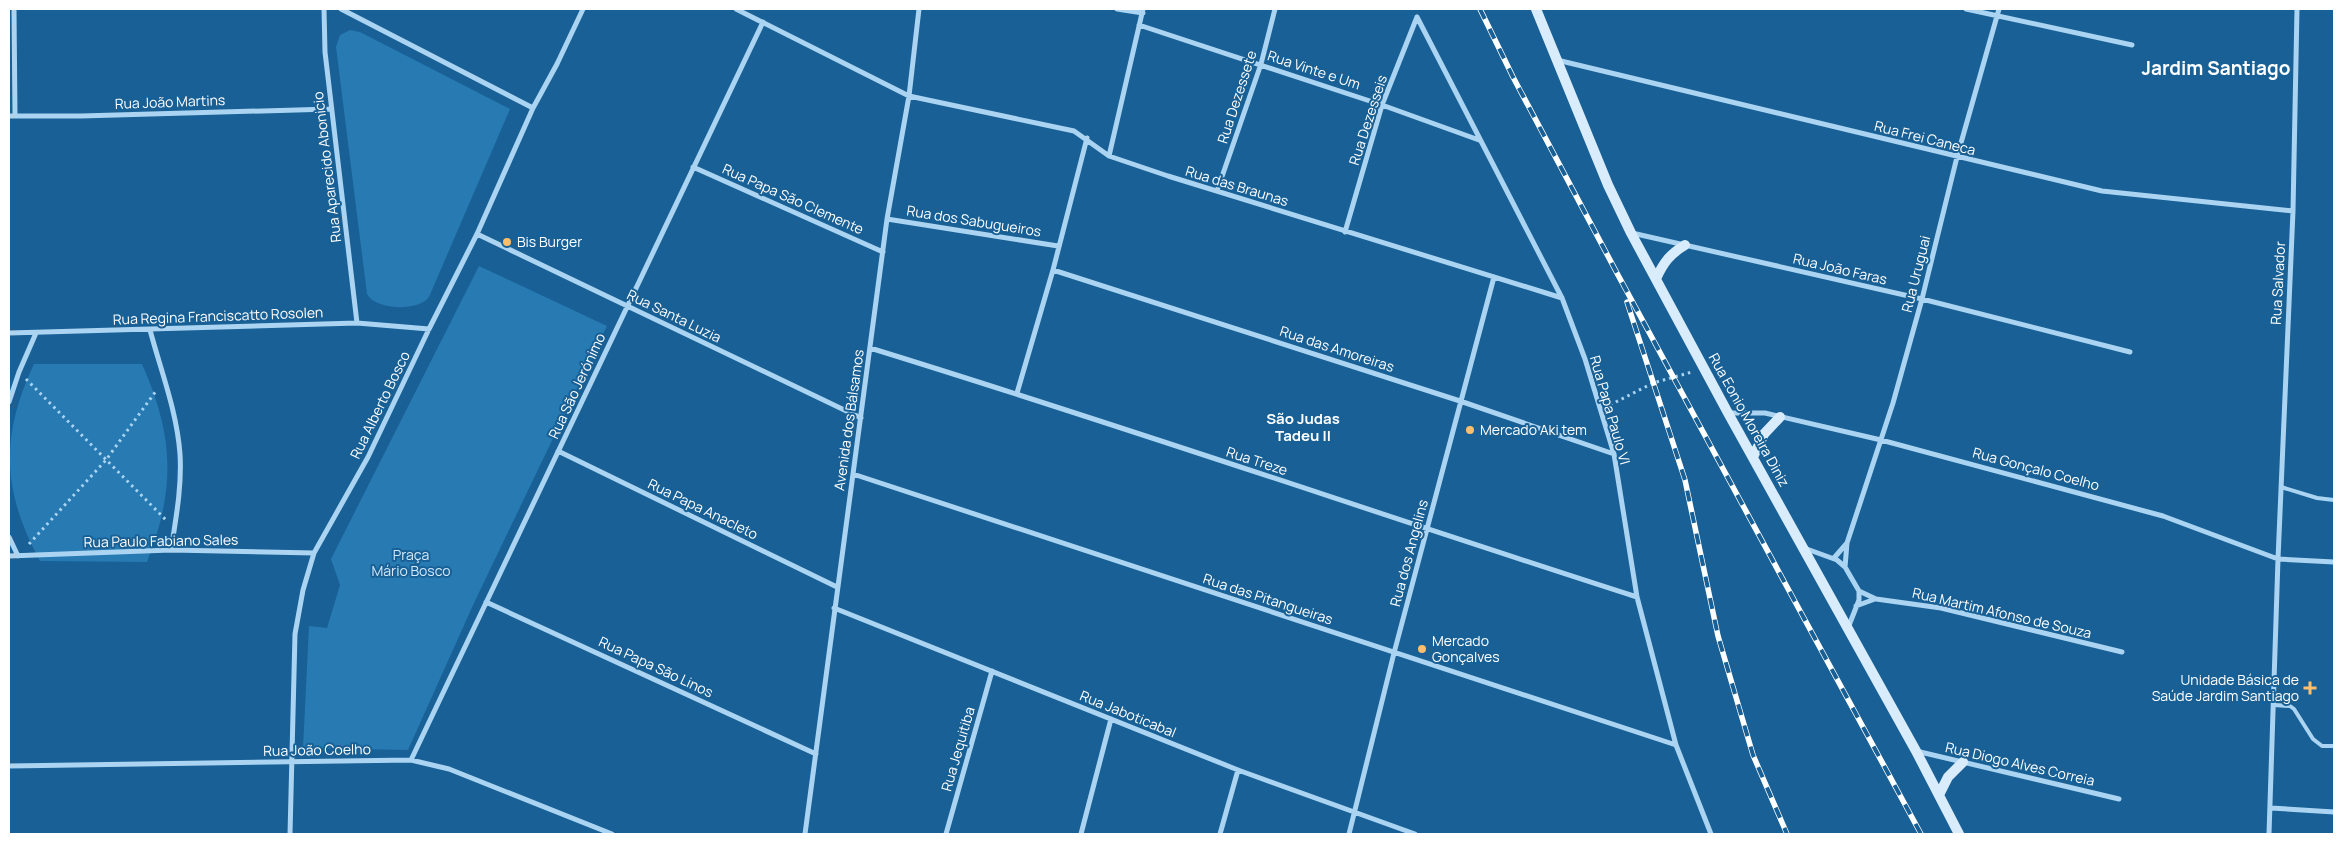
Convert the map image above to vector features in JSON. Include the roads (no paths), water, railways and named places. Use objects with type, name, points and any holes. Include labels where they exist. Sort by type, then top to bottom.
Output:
[{"type":"main road","name":"Rua Eonio Moreira Diniz","points":[[1536,9],[1608,186],[1631,233],[1728,413],[1916,751],[1959,834]]},
{"type":"main road","points":[[1656,279],[1664,263],[1673,252],[1685,245]]},
{"type":"main road","points":[[1753,457],[1764,434],[1780,417]]},
{"type":"main road","points":[[1939,795],[1948,777],[1964,762]]},
{"type":"street","points":[[12,116],[14,9]]},
{"type":"street","name":"Rua Aparecido Abonicio","points":[[324,9],[325,52],[331,109],[357,322]]},
{"type":"street","points":[[342,9],[533,108]]},
{"type":"street","name":"Rua Alberto Bosco","points":[[290,834],[295,634],[302,590],[314,553],[368,458],[429,329],[477,234],[533,108],[557,64],[583,9]]},
{"type":"street","name":"Rua das Braunas","points":[[736,9],[909,96],[1074,131],[1109,156],[1345,232],[1562,298]]},
{"type":"street","name":"Avenida dos Bálsamos","points":[[805,834],[887,219],[909,96],[919,9]]},
{"type":"street","points":[[1109,156],[1143,11],[1117,9]]},
{"type":"street","name":"Rua Dezessete","points":[[1217,190],[1261,64],[1275,9]]},
{"type":"street","points":[[1966,9],[2132,45]]},
{"type":"street","name":"Rua Uruguai","points":[[1847,543],[1881,440],[1922,299],[1957,157],[1999,9]]},
{"type":"street","name":"Rua Salvador","points":[[2270,834],[2278,559],[2293,211],[2297,9]]},
{"type":"street","name":"Rua Dezesseis","points":[[1345,232],[1382,105],[1417,17]]},
{"type":"street","name":"Rua Papa Paulo VI","points":[[1417,17],[1562,298],[1585,359],[1614,454],[1637,597],[1676,745],[1711,834]]},
{"type":"street","name":"Rua São Jerónimo","points":[[411,760],[762,22]]},
{"type":"street","name":"Rua Vinte e Um","points":[[1139,25],[1382,105],[1480,141]]},
{"type":"street","name":"Rua Frei Caneca","points":[[1556,60],[2102,191],[2293,211]]},
{"type":"street","name":"Rua João Martins","points":[[12,116],[81,116],[331,109]]},
{"type":"street","points":[[1017,393],[1053,270],[1086,138]]},
{"type":"street","name":"Rua Papa São Clemente","points":[[693,167],[883,252]]},
{"type":"street","name":"Rua dos Sabugueiros","points":[[887,219],[1058,246]]},
{"type":"street","name":"Rua João Faras","points":[[1631,233],[1922,299],[2130,352]]},
{"type":"street","name":"Rua Santa Luzia","points":[[477,234],[861,418]]},
{"type":"street","name":"Rua das Amoreiras","points":[[1053,270],[1460,401],[1614,454]]},
{"type":"street","name":"Rua dos Angelins","points":[[1349,834],[1394,653],[1494,277]]},
{"type":"street","name":"Rua Regina Franciscatto Rosolen","points":[[9,332],[150,330],[357,322],[429,329]]},
{"type":"street","points":[[150,330],[175,417],[180,454],[180,492],[171,550]]},
{"type":"street","points":[[9,402],[19,372],[36,333]]},
{"type":"street","name":"Rua Treze","points":[[870,348],[1017,393],[1428,530],[1637,597]]},
{"type":"street","name":"Rua Gonçalo Coelho","points":[[1728,413],[1765,413],[1881,440],[2163,516],[2278,559],[2334,562]]},
{"type":"street","name":"Rua Papa Anacleto","points":[[558,451],[837,587]]},
{"type":"street","name":"Rua das Pitangueiras","points":[[853,474],[1676,745]]},
{"type":"street","points":[[9,537],[18,556]]},
{"type":"street","points":[[1834,558],[1847,543]]},
{"type":"street","points":[[1845,566],[1847,543]]},
{"type":"street","points":[[1804,548],[1834,558],[1845,566],[1859,591],[1848,628]]},
{"type":"street","name":"Rua Paulo Fabiano Sales","points":[[9,556],[171,550],[314,553]]},
{"type":"street","name":"Rua Martim Afonso de Souza","points":[[1859,591],[1876,599],[1941,608],[2122,652]]},
{"type":"street","name":"Rua Martim Afonso de Souza","points":[[1856,606],[1876,599]]},
{"type":"street","name":"Rua Papa São Linos","points":[[486,602],[816,754]]},
{"type":"street","name":"Rua Jaboticabal","points":[[834,608],[1238,770],[1415,834]]},
{"type":"street","name":"Rua Jequitiba","points":[[946,834],[992,671]]},
{"type":"street","points":[[1081,834],[1111,719]]},
{"type":"street","name":"Rua Diogo Alves Correia","points":[[1916,751],[2119,799]]},
{"type":"street","name":"Rua João Coelho","points":[[9,766],[411,760],[449,769],[612,834]]},
{"type":"street","points":[[1220,834],[1238,770]]},
{"type":"street","points":[[2271,808],[2334,812]]},
{"type":"lane","points":[[2281,487],[2317,498],[2334,500]]},
{"type":"lane","points":[[2274,706],[2290,706],[2294,709],[2313,739],[2322,746],[2334,746]]},
{"type":"railway","points":[[1480,9],[1513,77],[1618,275],[1921,834]]},
{"type":"railway","points":[[1627,302],[1685,480],[1718,636],[1753,755],[1787,834]]},
{"type":"place","name":"Bis Burger","points":[[507,242]]},
{"type":"place","name":"Mercado Aki tem","points":[[1470,430]]},
{"type":"place","name":"Mercado Gonçalves","points":[[1422,649]]},
{"type":"place","name":"Unidade Básica de Saúde Jardim Santiago","points":[[2310,688]]},
{"type":"district","name":"Jardim Santiago","points":[[2216,68]]},
{"type":"district","name":"São Judas Tadeu II","points":[[1303,428]]},
{"type":"park label","name":"Praça Mário Bosco","points":[[411,564]]}]
